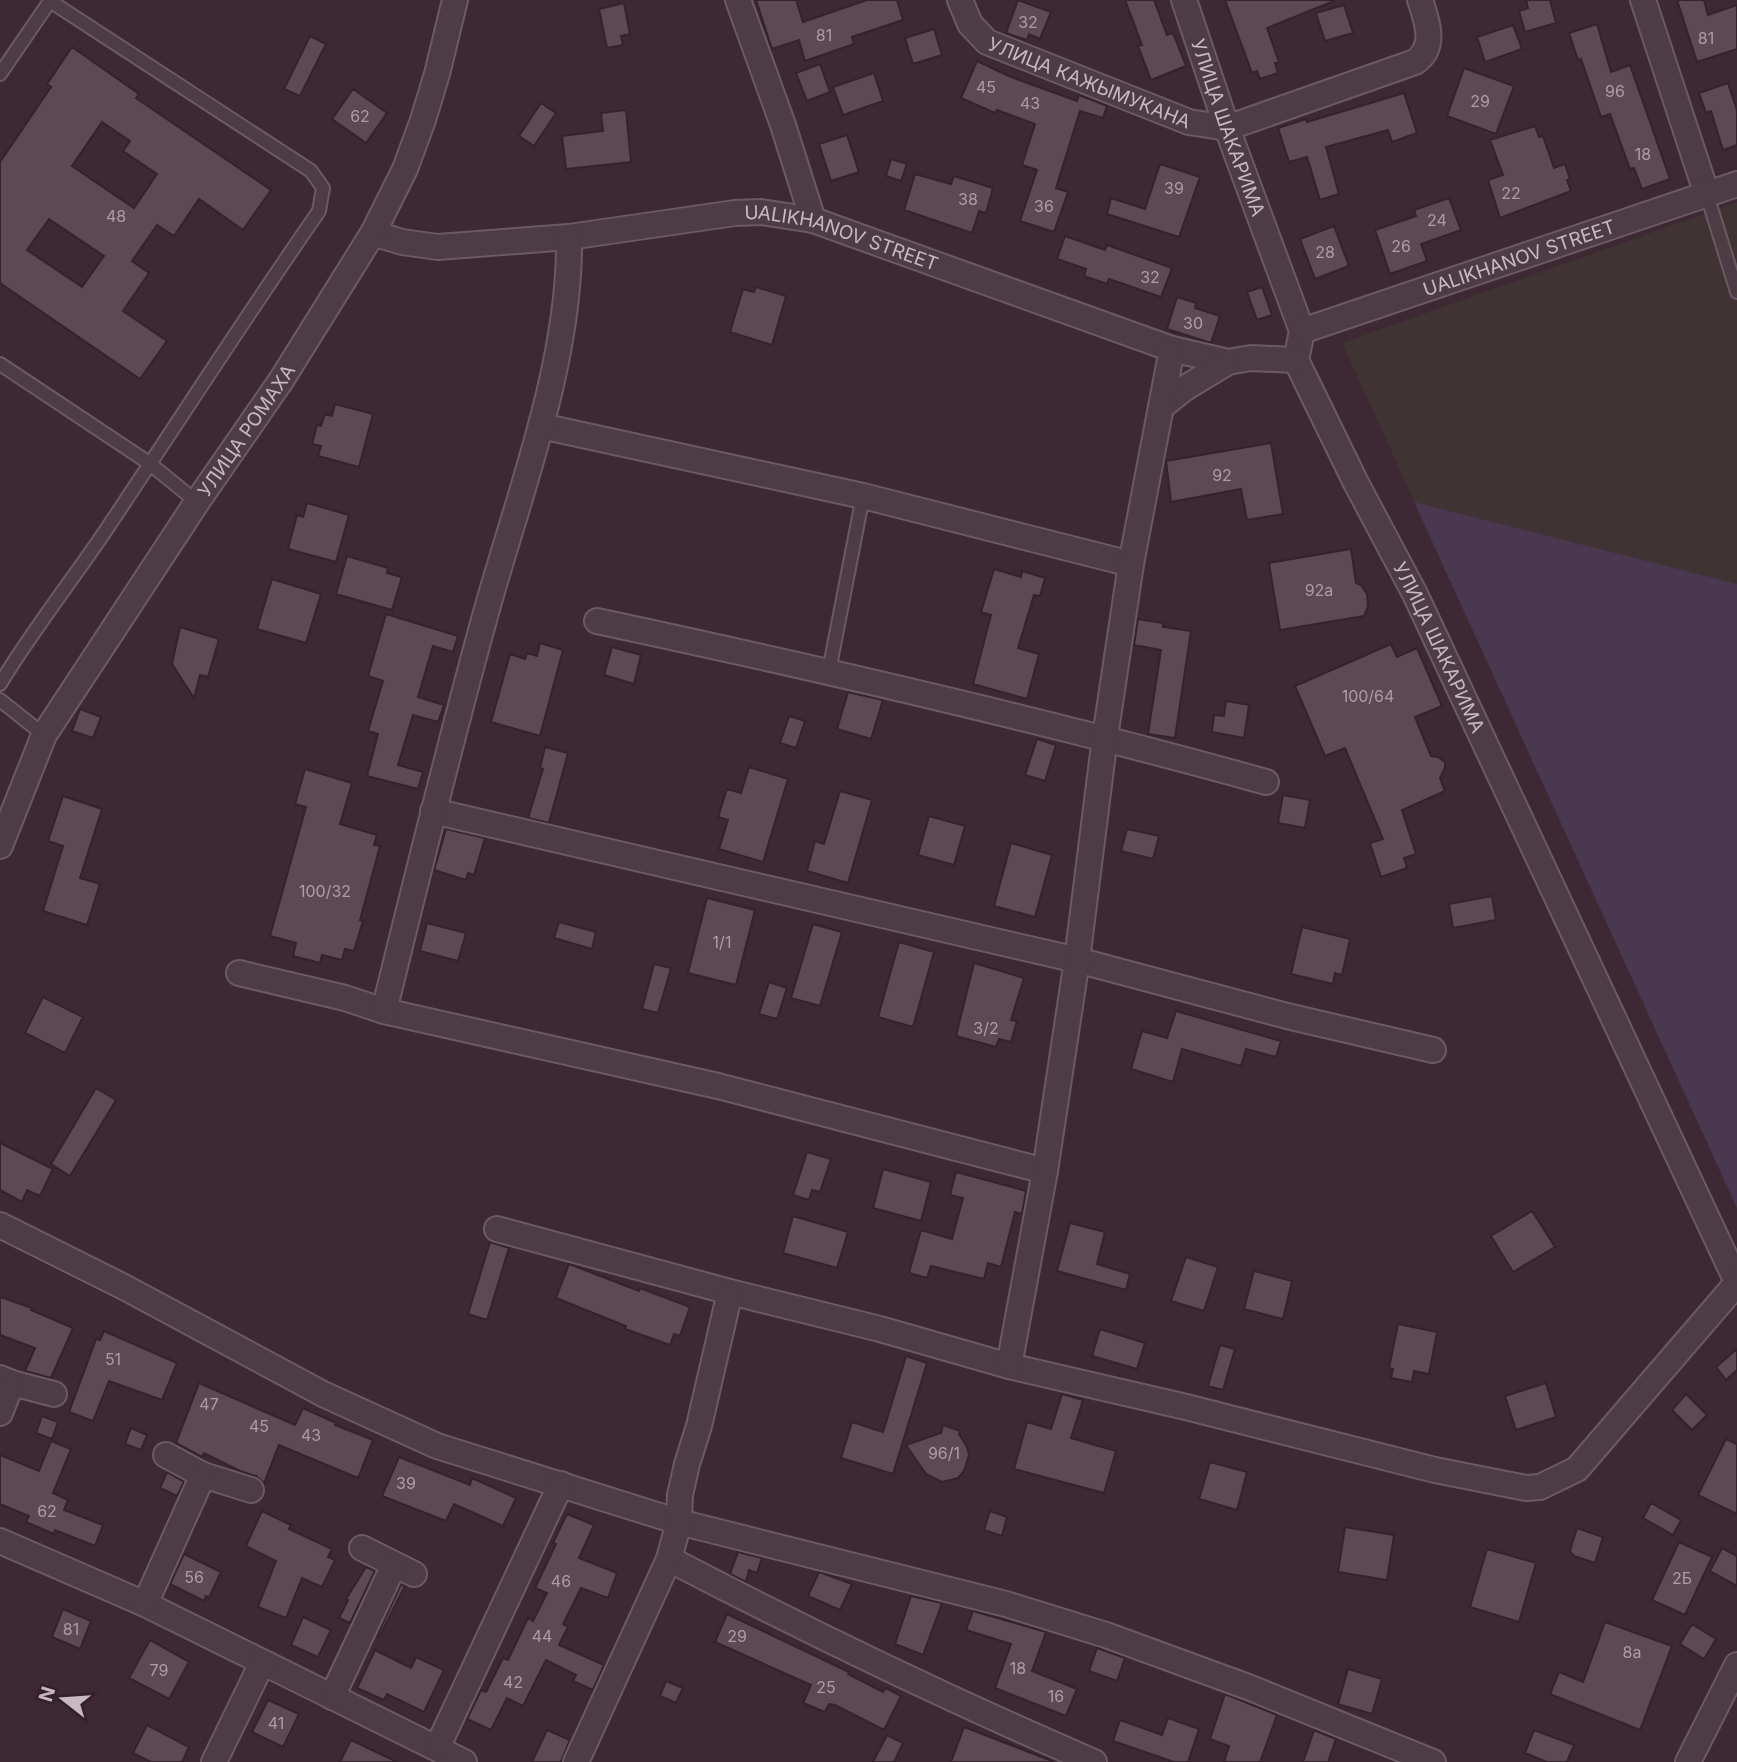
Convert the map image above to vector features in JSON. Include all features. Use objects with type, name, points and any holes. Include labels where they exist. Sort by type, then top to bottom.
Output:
[{"type":"street","name":"УЛИЦА РОМАХА","points":[[0,846],[44,735],[197,502],[282,379],[373,233],[405,169],[423,120],[455,0]]},
{"type":"street","points":[[738,0],[813,219]]},
{"type":"street","name":"УЛИЦА КАЖЫМУКАНА","points":[[960,0],[970,24],[987,42],[1189,122],[1227,128],[1415,62],[1426,52],[1429,37],[1420,0]]},
{"type":"street","name":"УЛИЦА ШАКАРИМА","points":[[1184,0],[1227,128],[1302,331]]},
{"type":"street","points":[[1643,0],[1707,195]]},
{"type":"street","name":"UALIKHANOV STREET","points":[[1302,331],[1737,184]]},
{"type":"street","name":"UALIKHANOV STREET","points":[[373,233],[402,242],[438,247],[569,237],[735,213],[761,212],[813,219],[1172,349],[1228,362],[1251,358],[1296,360]]},
{"type":"street","points":[[384,1011],[433,811],[541,426],[562,329],[569,237]]},
{"type":"street","points":[[1296,360],[1302,331]]},
{"type":"street","points":[[1009,1366],[1045,1171],[1131,564],[1172,349]]},
{"type":"street","name":"УЛИЦА ШАКАРИМА","points":[[1296,360],[1356,483],[1415,594],[1737,1282]]},
{"type":"street","points":[[1161,407],[1185,388],[1228,362]]},
{"type":"street","points":[[541,426],[863,496],[1131,564]]},
{"type":"street","points":[[597,621],[829,671],[1105,737],[1266,782]]},
{"type":"street","points":[[433,811],[1077,960],[1287,1016],[1433,1050]]},
{"type":"street","points":[[239,973],[345,998],[384,1011],[718,1086],[1045,1171]]},
{"type":"street","points":[[0,1225],[377,1420],[437,1446],[678,1522],[1006,1604],[1106,1635],[1248,1687],[1405,1757],[1433,1762]]},
{"type":"street","points":[[497,1229],[880,1329],[1009,1366],[1435,1469],[1526,1488],[1540,1487],[1577,1469],[1737,1282]]},
{"type":"street","points":[[576,1762],[669,1559],[678,1522],[684,1475],[699,1426],[730,1292]]},
{"type":"street","points":[[0,1413],[6,1381],[54,1394]]},
{"type":"street","points":[[166,1455],[203,1475],[251,1490]]},
{"type":"street","points":[[145,1604],[203,1475]]},
{"type":"street","points":[[437,1748],[561,1484]]},
{"type":"street","points":[[0,1541],[145,1604],[464,1762]]},
{"type":"street","points":[[332,1698],[404,1570],[362,1548]]},
{"type":"street","points":[[669,1559],[814,1634],[974,1710],[1094,1762]]},
{"type":"street","points":[[214,1762],[262,1663]]},
{"type":"street","points":[[1688,1762],[1737,1665]]},
{"type":"lane","points":[[0,74],[50,1],[311,171],[323,188],[319,211],[0,684]]},
{"type":"lane","points":[[1707,195],[1737,292]]},
{"type":"lane","points":[[0,363],[149,463],[197,502]]},
{"type":"lane","points":[[829,671],[863,496]]},
{"type":"lane","points":[[0,700],[44,735]]},
{"type":"shaded area","points":[[1737,202],[1737,1208],[1342,343]]},
{"type":"shaded area","points":[[1414,502],[1737,584],[1737,1208]]},
{"type":"building","points":[[756,0],[796,0],[803,22],[867,0],[897,0],[903,20],[852,37],[854,44],[805,61],[799,40],[772,49]]},
{"type":"building","points":[[1018,0],[1051,12],[1040,39],[1029,34],[1027,40],[1006,33]]},
{"type":"building","points":[[1125,0],[1154,0],[1167,35],[1173,33],[1186,66],[1151,80],[1138,46],[1142,45]]},
{"type":"building","points":[[1225,0],[1334,1],[1267,28],[1279,62],[1275,63],[1278,73],[1260,79],[1257,71],[1252,73]]},
{"type":"building","points":[[1526,0],[1550,0],[1556,23],[1525,32],[1519,11],[1528,8]]},
{"type":"building","points":[[1677,0],[1704,0],[1708,15],[1737,5],[1737,49],[1697,62]]},
{"type":"building","points":[[624,3],[630,34],[621,36],[623,45],[607,48],[599,9]]},
{"type":"building","points":[[1344,5],[1353,33],[1325,41],[1316,13]]},
{"type":"building","points":[[1597,24],[1611,72],[1630,65],[1670,179],[1642,189],[1634,168],[1630,169],[1610,114],[1601,117],[1569,33]]},
{"type":"building","points":[[1513,25],[1522,49],[1485,62],[1477,37]]},
{"type":"building","points":[[934,29],[942,55],[913,64],[905,38]]},
{"type":"building","points":[[310,36],[326,44],[300,96],[284,89]]},
{"type":"building","points":[[72,47],[139,94],[136,98],[271,190],[243,230],[199,199],[174,236],[157,225],[132,261],[149,273],[123,311],[167,341],[140,379],[0,283],[0,162],[51,87],[47,84]],"holes":[[[102,122],[130,141],[123,151],[157,174],[134,208],[72,166]],[[49,219],[104,256],[82,287],[27,250]]]},
{"type":"building","points":[[977,61],[1011,77],[1077,101],[1079,95],[1107,106],[1103,118],[1080,111],[1056,188],[1068,192],[1054,232],[1020,221],[1037,170],[1022,165],[1035,124],[997,110],[995,113],[961,98]]},
{"type":"building","points":[[820,64],[830,92],[807,101],[796,73]]},
{"type":"building","points":[[1464,68],[1514,86],[1496,134],[1447,116]]},
{"type":"building","points":[[874,73],[883,101],[843,115],[833,87]]},
{"type":"building","points":[[1728,83],[1737,110],[1737,145],[1723,150],[1711,111],[1706,113],[1699,93]]},
{"type":"building","points":[[353,89],[387,113],[366,143],[332,119]]},
{"type":"building","points":[[1404,93],[1417,133],[1392,142],[1388,130],[1326,147],[1339,194],[1320,200],[1307,157],[1289,162],[1278,128]]},
{"type":"building","points":[[541,103],[556,113],[534,146],[519,136]]},
{"type":"building","points":[[626,110],[631,162],[566,169],[562,136],[603,131],[601,113]]},
{"type":"building","points":[[1535,126],[1539,137],[1543,136],[1554,168],[1565,164],[1571,191],[1500,218],[1488,180],[1503,175],[1490,140]]},
{"type":"building","points":[[847,135],[859,172],[831,181],[819,144]]},
{"type":"building","points":[[891,159],[907,164],[901,181],[886,176]]},
{"type":"building","points":[[1160,164],[1200,177],[1179,237],[1107,214],[1111,198],[1145,209]]},
{"type":"building","points":[[915,174],[951,184],[954,176],[993,188],[986,213],[979,211],[972,233],[904,210]]},
{"type":"building","points":[[1449,198],[1461,230],[1421,244],[1427,261],[1390,274],[1375,230],[1416,216],[1414,210]]},
{"type":"building","points":[[1334,226],[1349,266],[1315,279],[1300,239]]},
{"type":"building","points":[[1065,236],[1105,250],[1107,245],[1172,268],[1161,297],[1109,279],[1107,284],[1084,276],[1086,269],[1057,259]]},
{"type":"building","points":[[756,287],[786,296],[772,345],[730,332],[743,289],[754,292]]},
{"type":"building","points":[[1262,287],[1272,315],[1257,320],[1247,292]]},
{"type":"building","points":[[1177,297],[1196,303],[1195,308],[1220,316],[1211,343],[1167,329]]},
{"type":"building","points":[[335,404],[373,414],[359,467],[318,456],[321,446],[312,444],[317,425],[321,426],[325,414],[332,416]]},
{"type":"building","points":[[1271,443],[1283,514],[1247,520],[1241,489],[1171,502],[1166,461]]},
{"type":"building","points":[[307,503],[349,515],[336,562],[288,549],[297,515],[303,517]]},
{"type":"building","points":[[1351,549],[1356,583],[1361,585],[1367,594],[1368,607],[1364,616],[1280,630],[1269,563]]},
{"type":"building","points":[[347,556],[388,568],[387,573],[402,577],[392,610],[336,594]]},
{"type":"building","points":[[994,569],[1021,577],[1022,571],[1045,578],[1040,596],[1034,595],[1018,648],[1039,654],[1027,699],[973,684],[991,615],[981,612]]},
{"type":"building","points":[[272,579],[321,594],[306,643],[257,629]]},
{"type":"building","points":[[386,614],[458,636],[453,652],[433,646],[418,697],[444,705],[438,722],[413,715],[398,765],[423,772],[418,789],[367,776],[378,734],[368,731],[383,681],[368,676]]},
{"type":"building","points":[[1138,619],[1163,623],[1163,627],[1191,631],[1175,738],[1148,734],[1161,650],[1134,645]]},
{"type":"building","points":[[180,627],[219,639],[208,677],[200,675],[194,698],[172,664]]},
{"type":"building","points":[[540,643],[563,650],[540,736],[491,722],[510,654],[525,659],[527,653],[537,656]]},
{"type":"building","points":[[1391,644],[1397,657],[1417,648],[1442,706],[1415,717],[1431,756],[1445,762],[1440,778],[1445,791],[1402,810],[1416,854],[1404,858],[1407,868],[1381,877],[1370,843],[1383,839],[1345,748],[1325,756],[1295,686]]},
{"type":"building","points":[[612,647],[641,655],[634,684],[604,675]]},
{"type":"building","points":[[848,692],[883,700],[871,739],[837,729]]},
{"type":"building","points":[[1226,701],[1249,705],[1244,738],[1212,732],[1214,715],[1224,716]]},
{"type":"building","points":[[80,709],[101,717],[93,738],[72,731]]},
{"type":"building","points":[[789,716],[805,721],[796,748],[780,743]]},
{"type":"building","points":[[1037,739],[1056,745],[1045,781],[1025,775]]},
{"type":"building","points":[[545,747],[568,753],[549,823],[528,818],[543,769],[540,768]]},
{"type":"building","points":[[749,767],[788,779],[763,862],[719,849],[728,820],[718,817],[727,789],[741,793]]},
{"type":"building","points":[[305,769],[352,783],[340,824],[377,835],[374,845],[380,846],[354,951],[345,949],[342,960],[322,955],[320,963],[293,956],[296,943],[270,936],[306,807],[295,804]]},
{"type":"building","points":[[840,791],[872,800],[848,883],[807,871],[815,841],[824,844]]},
{"type":"building","points":[[1283,795],[1310,800],[1305,828],[1278,823]]},
{"type":"building","points":[[63,796],[102,809],[80,878],[100,884],[87,925],[43,911],[63,846],[48,841]]},
{"type":"building","points":[[929,816],[965,826],[954,865],[918,855]]},
{"type":"building","points":[[446,829],[485,838],[474,875],[468,873],[466,880],[434,870]]},
{"type":"building","points":[[1127,829],[1159,836],[1153,859],[1121,851]]},
{"type":"building","points":[[1011,843],[1052,855],[1035,917],[994,906]]},
{"type":"building","points":[[1492,896],[1496,920],[1453,928],[1449,904]]},
{"type":"building","points":[[707,898],[755,910],[736,985],[688,973]]},
{"type":"building","points":[[559,922],[596,932],[592,949],[554,938]]},
{"type":"building","points":[[427,923],[466,933],[458,961],[420,951]]},
{"type":"building","points":[[813,924],[842,932],[820,1006],[791,998]]},
{"type":"building","points":[[1302,927],[1350,939],[1342,975],[1335,973],[1333,984],[1291,974]]},
{"type":"building","points":[[899,942],[934,952],[913,1027],[878,1017]]},
{"type":"building","points":[[974,963],[1024,978],[1011,1020],[1017,1021],[1011,1042],[999,1039],[996,1047],[956,1036]]},
{"type":"building","points":[[654,964],[671,968],[658,1013],[642,1009]]},
{"type":"building","points":[[769,982],[787,988],[777,1019],[759,1014]]},
{"type":"building","points":[[43,997],[83,1017],[65,1053],[25,1033]]},
{"type":"building","points":[[1176,1011],[1281,1041],[1276,1057],[1246,1049],[1241,1066],[1182,1049],[1173,1082],[1131,1069],[1142,1031],[1167,1038]]},
{"type":"building","points":[[96,1088],[116,1100],[70,1176],[51,1164]]},
{"type":"building","points":[[0,1143],[53,1169],[40,1196],[27,1190],[22,1202],[0,1190]]},
{"type":"building","points":[[807,1152],[831,1159],[820,1192],[812,1190],[809,1200],[793,1195]]},
{"type":"building","points":[[883,1169],[931,1182],[921,1221],[873,1208]]},
{"type":"building","points":[[956,1172],[1026,1191],[1022,1214],[1015,1212],[1001,1267],[988,1263],[984,1279],[931,1266],[927,1278],[909,1273],[921,1230],[952,1239],[963,1198],[950,1195]]},
{"type":"building","points":[[1532,1211],[1555,1247],[1513,1272],[1491,1236]]},
{"type":"building","points":[[793,1216],[848,1232],[837,1268],[783,1253]]},
{"type":"building","points":[[1070,1223],[1105,1232],[1097,1264],[1130,1274],[1126,1290],[1057,1271]]},
{"type":"building","points":[[490,1242],[509,1248],[487,1320],[468,1314]]},
{"type":"building","points":[[1186,1257],[1218,1267],[1204,1311],[1171,1301]]},
{"type":"building","points":[[569,1264],[690,1307],[680,1336],[674,1334],[670,1345],[625,1329],[626,1326],[556,1298]]},
{"type":"building","points":[[1254,1271],[1292,1281],[1283,1319],[1244,1309]]},
{"type":"building","points":[[0,1297],[32,1308],[31,1310],[73,1328],[51,1378],[25,1371],[35,1348],[0,1335]]},
{"type":"building","points":[[1398,1324],[1437,1332],[1429,1374],[1414,1371],[1412,1382],[1391,1378],[1393,1369],[1389,1368]]},
{"type":"building","points":[[1100,1329],[1145,1343],[1137,1369],[1092,1356]]},
{"type":"building","points":[[104,1331],[177,1363],[162,1400],[109,1381],[93,1421],[69,1412],[96,1339],[100,1340]]},
{"type":"building","points":[[1220,1345],[1235,1349],[1223,1390],[1208,1386]]},
{"type":"building","points":[[1737,1349],[1737,1370],[1726,1380],[1716,1367]]},
{"type":"building","points":[[906,1356],[927,1363],[893,1474],[841,1458],[852,1422],[883,1432]]},
{"type":"building","points":[[199,1383],[295,1425],[303,1408],[336,1423],[335,1425],[373,1440],[358,1478],[279,1445],[264,1483],[256,1476],[204,1453],[202,1457],[176,1443]]},
{"type":"building","points":[[1546,1383],[1556,1417],[1516,1430],[1505,1396]]},
{"type":"building","points":[[1062,1394],[1083,1400],[1071,1438],[1116,1451],[1104,1493],[1014,1469],[1027,1422],[1051,1429]]},
{"type":"building","points":[[1686,1394],[1707,1415],[1692,1430],[1672,1410]]},
{"type":"building","points":[[42,1416],[58,1422],[52,1439],[36,1433]]},
{"type":"building","points":[[943,1425],[960,1431],[969,1455],[964,1471],[958,1478],[942,1482],[926,1474],[906,1445],[941,1433]]},
{"type":"building","points":[[131,1428],[147,1435],[141,1450],[125,1444]]},
{"type":"building","points":[[1726,1439],[1737,1444],[1737,1514],[1698,1495]]},
{"type":"building","points":[[51,1441],[71,1449],[53,1493],[68,1500],[64,1510],[103,1525],[95,1546],[55,1530],[54,1534],[26,1522],[29,1516],[0,1504],[0,1455],[39,1471]]},
{"type":"building","points":[[399,1457],[470,1485],[472,1478],[516,1498],[503,1526],[454,1504],[446,1521],[382,1496]]},
{"type":"building","points":[[1210,1462],[1247,1472],[1237,1510],[1199,1499]]},
{"type":"building","points":[[167,1472],[184,1482],[177,1496],[160,1488]]},
{"type":"building","points":[[1651,1503],[1681,1520],[1673,1535],[1643,1518]]},
{"type":"building","points":[[262,1511],[291,1525],[289,1529],[332,1549],[328,1557],[335,1560],[322,1587],[302,1578],[286,1618],[258,1607],[276,1561],[246,1546]]},
{"type":"building","points":[[990,1511],[1007,1517],[1002,1536],[984,1530]]},
{"type":"building","points":[[567,1514],[594,1525],[579,1558],[617,1573],[608,1598],[581,1588],[563,1624],[568,1627],[559,1645],[604,1665],[593,1690],[573,1681],[576,1675],[546,1660],[523,1706],[507,1698],[491,1730],[467,1719],[481,1690],[486,1692],[503,1658],[508,1660],[528,1618],[533,1621],[547,1593],[535,1588]]},
{"type":"building","points":[[1345,1527],[1394,1535],[1387,1580],[1338,1572]]},
{"type":"building","points":[[1577,1528],[1603,1537],[1595,1563],[1574,1556],[1570,1551]]},
{"type":"building","points":[[1679,1542],[1712,1557],[1685,1615],[1652,1600]]},
{"type":"building","points":[[1722,1548],[1737,1556],[1737,1586],[1710,1571]]},
{"type":"building","points":[[1487,1549],[1536,1563],[1519,1622],[1470,1607]]},
{"type":"building","points":[[738,1552],[762,1558],[757,1573],[749,1570],[746,1582],[730,1574]]},
{"type":"building","points":[[184,1554],[221,1572],[209,1598],[206,1596],[204,1601],[170,1584]]},
{"type":"building","points":[[366,1567],[375,1571],[350,1623],[339,1618],[348,1600],[346,1599]]},
{"type":"building","points":[[819,1572],[852,1584],[840,1610],[808,1596]]},
{"type":"building","points":[[401,1584],[405,1586],[379,1637],[377,1636]]},
{"type":"building","points":[[911,1596],[942,1603],[923,1655],[895,1644]]},
{"type":"building","points":[[63,1609],[91,1621],[80,1649],[52,1637]]},
{"type":"building","points":[[973,1611],[1046,1632],[1032,1671],[1077,1689],[1066,1716],[995,1688],[1011,1644],[966,1630]]},
{"type":"building","points":[[727,1614],[849,1672],[848,1674],[883,1692],[886,1688],[901,1696],[884,1730],[835,1705],[829,1704],[825,1712],[803,1703],[811,1685],[715,1642]]},
{"type":"building","points":[[303,1617],[331,1630],[318,1657],[291,1645]]},
{"type":"building","points":[[1605,1622],[1672,1646],[1640,1730],[1550,1694],[1559,1672],[1583,1682]]},
{"type":"building","points":[[1692,1624],[1716,1639],[1704,1659],[1680,1644]]},
{"type":"building","points":[[150,1640],[189,1662],[169,1699],[129,1678]]},
{"type":"building","points":[[1097,1648],[1125,1658],[1117,1681],[1089,1671]]},
{"type":"building","points":[[375,1650],[411,1668],[416,1657],[444,1670],[424,1712],[387,1694],[384,1700],[357,1688]]},
{"type":"building","points":[[1348,1669],[1382,1679],[1372,1714],[1338,1704]]},
{"type":"building","points":[[666,1681],[683,1688],[676,1703],[660,1696]]},
{"type":"building","points":[[1225,1694],[1277,1715],[1260,1762],[1224,1762],[1229,1746],[1210,1739]]},
{"type":"building","points":[[268,1700],[299,1714],[283,1747],[252,1732]]},
{"type":"building","points":[[1168,1718],[1199,1729],[1188,1762],[1174,1762],[1113,1741],[1120,1720],[1162,1735]]},
{"type":"building","points":[[147,1725],[189,1747],[182,1762],[151,1762],[133,1753]]},
{"type":"building","points":[[964,1727],[1052,1761],[1052,1762],[951,1762]]},
{"type":"building","points":[[547,1730],[570,1740],[561,1762],[532,1762]]},
{"type":"building","points":[[1314,1730],[1336,1739],[1328,1762],[1303,1762]]},
{"type":"building","points":[[1534,1730],[1574,1745],[1567,1762],[1547,1762],[1525,1753]]},
{"type":"building","points":[[887,1735],[903,1743],[894,1762],[873,1762]]},
{"type":"building","points":[[351,1740],[397,1762],[340,1762]]}]
